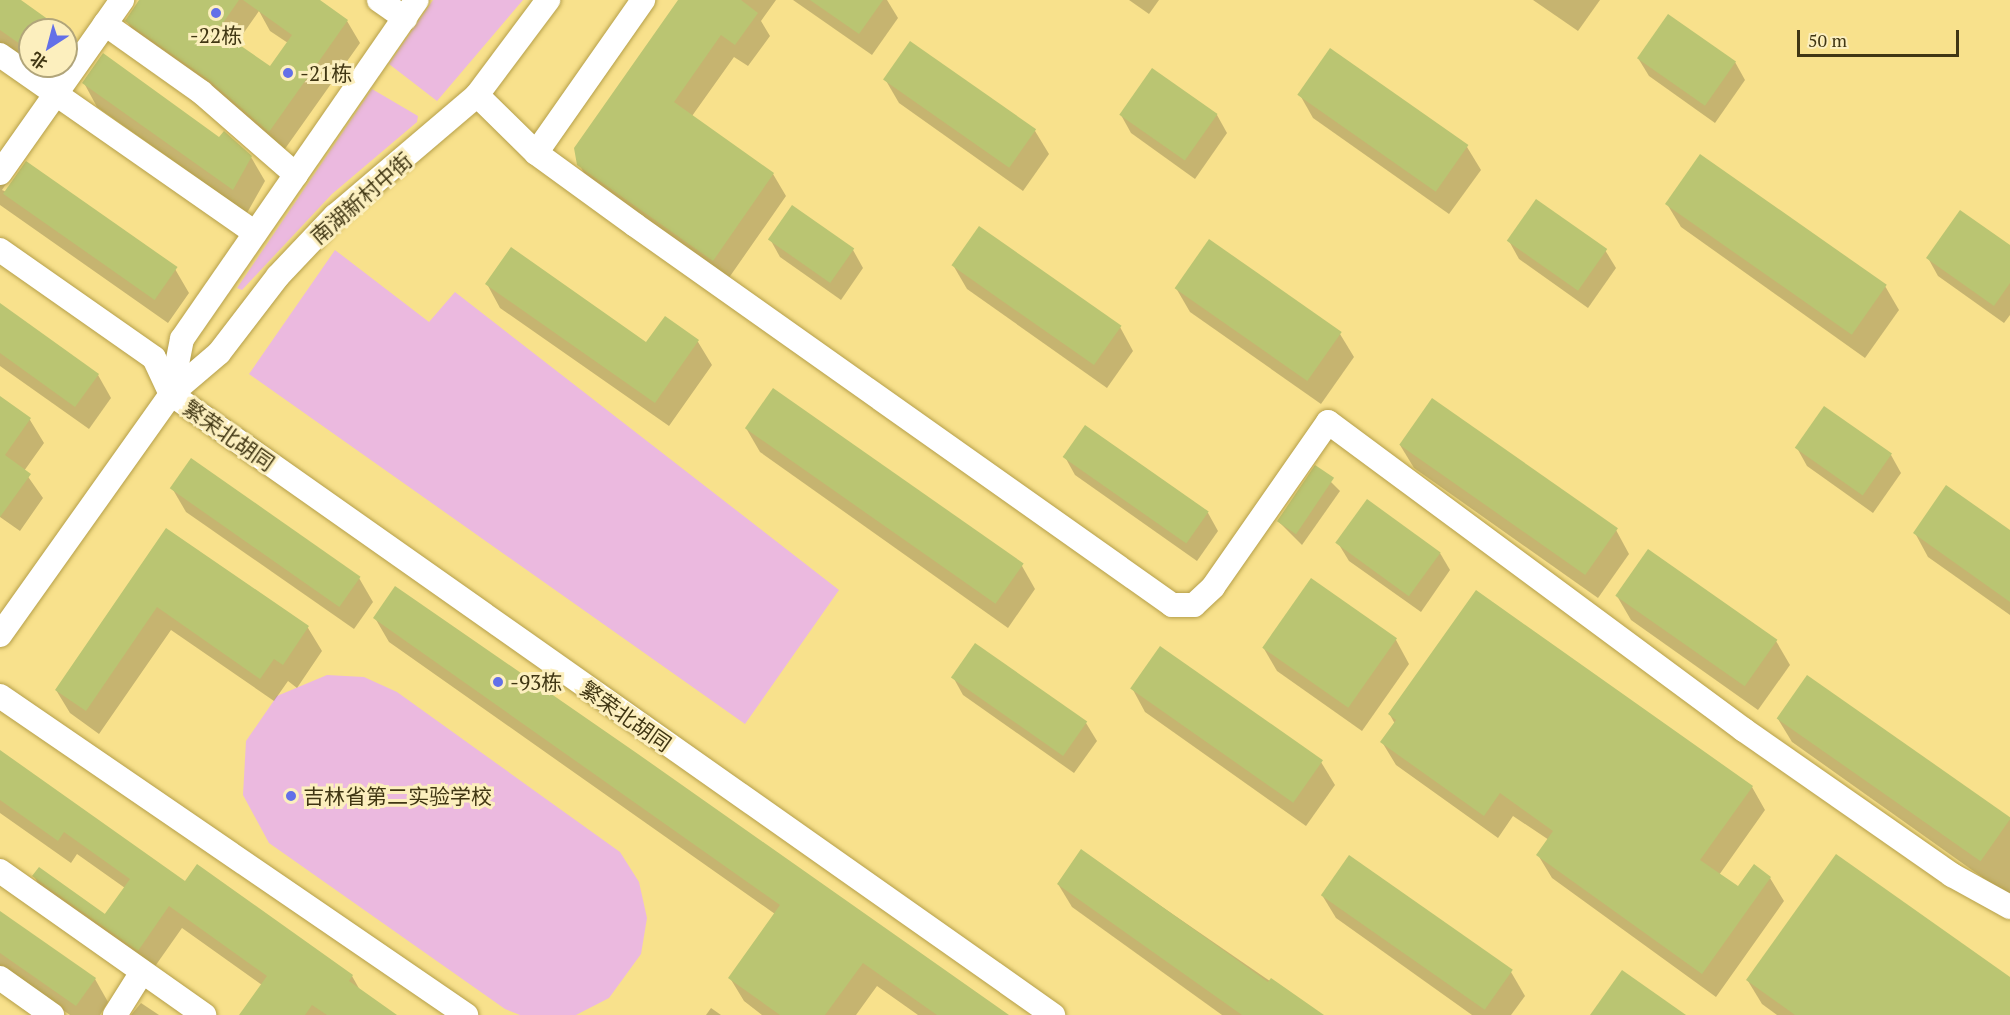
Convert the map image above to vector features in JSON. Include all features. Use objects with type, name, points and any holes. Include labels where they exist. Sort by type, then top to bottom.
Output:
[{"type":"street","points":[[0,173],[122,0]]},
{"type":"street","points":[[379,0],[411,9]]},
{"type":"street","name":"南湖新村中街","points":[[0,635],[171,394],[219,353],[278,276],[335,216],[477,95],[549,0]]},
{"type":"street","points":[[536,153],[643,0]]},
{"type":"street","name":"南湖新村中街","points":[[171,394],[182,339],[411,9]]},
{"type":"street","points":[[105,24],[201,92],[296,175]]},
{"type":"street","points":[[0,55],[255,233]]},
{"type":"street","points":[[477,95],[536,153],[1172,605],[1194,605],[1213,587],[1328,422],[1744,730],[1952,875],[2010,907]]},
{"type":"street","points":[[0,250],[154,358],[171,394]]},
{"type":"street","name":"繁荣北胡同","points":[[171,394],[1053,1015]]},
{"type":"street","points":[[0,696],[466,1015]]},
{"type":"street","points":[[0,872],[204,1015]]},
{"type":"street","points":[[115,1015],[142,972]]},
{"type":"street","points":[[0,978],[52,1015]]},
{"type":"shaded area","points":[[433,0],[523,0],[437,101],[389,64]]},
{"type":"shaded area","points":[[372,89],[418,116],[417,122],[332,194],[242,290],[237,288]]},
{"type":"shaded area","points":[[335,250],[429,322],[455,292],[839,590],[745,724],[249,374]]},
{"type":"shaded area","points":[[327,675],[364,677],[397,692],[620,852],[639,882],[647,918],[641,954],[609,998],[576,1015],[520,1015],[505,1009],[269,843],[243,795],[246,741],[277,696]]},
{"type":"building","points":[[0,0],[21,0],[46,18],[18,18],[18,43],[0,30]]},
{"type":"building","points":[[139,0],[239,0],[218,30],[270,66],[292,35],[243,0],[320,0],[348,20],[269,132],[209,80],[125,21]]},
{"type":"building","points":[[678,0],[741,0],[758,13],[735,45],[721,35],[674,102],[774,173],[713,261],[577,165],[574,148]]},
{"type":"building","points":[[810,0],[883,0],[859,34]]},
{"type":"building","points":[[1668,14],[1736,62],[1705,106],[1637,58]]},
{"type":"building","points":[[910,41],[1036,129],[1009,168],[883,80]]},
{"type":"building","points":[[1330,48],[1468,145],[1436,192],[1297,95]]},
{"type":"building","points":[[103,53],[219,137],[224,131],[252,156],[233,190],[82,83]]},
{"type":"building","points":[[1152,68],[1218,114],[1185,161],[1119,115]]},
{"type":"building","points":[[1700,154],[1887,285],[1852,335],[1665,204]]},
{"type":"building","points":[[26,161],[178,267],[155,300],[3,194]]},
{"type":"building","points":[[1536,199],[1607,249],[1578,291],[1507,241]]},
{"type":"building","points":[[792,205],[854,249],[830,283],[768,239]]},
{"type":"building","points":[[1960,210],[2010,245],[2010,283],[1994,306],[1926,258]]},
{"type":"building","points":[[979,226],[1122,326],[1094,365],[951,265]]},
{"type":"building","points":[[1209,239],[1342,332],[1307,381],[1175,288]]},
{"type":"building","points":[[511,247],[646,342],[665,316],[699,340],[655,403],[485,284]]},
{"type":"building","points":[[0,303],[99,374],[75,407],[0,353]]},
{"type":"building","points":[[773,388],[1024,564],[996,604],[745,428]]},
{"type":"building","points":[[0,396],[31,418],[5,455],[31,474],[0,517]]},
{"type":"building","points":[[1432,398],[1618,528],[1585,575],[1399,445]]},
{"type":"building","points":[[1824,406],[1892,454],[1863,495],[1795,448]]},
{"type":"building","points":[[1085,425],[1209,512],[1186,544],[1063,457]]},
{"type":"building","points":[[191,458],[361,577],[339,607],[170,488]]},
{"type":"building","points":[[1315,465],[1334,478],[1296,534],[1277,521]]},
{"type":"building","points":[[1946,485],[2010,530],[2010,602],[1913,533]]},
{"type":"building","points":[[1367,499],[1441,552],[1409,596],[1335,543]]},
{"type":"building","points":[[166,528],[309,626],[283,665],[274,659],[260,679],[157,607],[86,711],[55,690]]},
{"type":"building","points":[[1648,549],[1777,640],[1745,686],[1615,596]]},
{"type":"building","points":[[1311,578],[1397,638],[1348,708],[1262,648]]},
{"type":"building","points":[[395,586],[1009,1015],[937,1015],[863,963],[825,1015],[780,1015],[728,978],[780,905],[373,618]]},
{"type":"building","points":[[1476,590],[1753,786],[1700,860],[1738,886],[1754,864],[1771,877],[1702,974],[1536,855],[1553,831],[1500,793],[1484,816],[1380,742],[1396,720],[1388,714]]},
{"type":"building","points":[[975,643],[1087,722],[1063,756],[951,677]]},
{"type":"building","points":[[1160,646],[1323,760],[1293,803],[1130,689]]},
{"type":"building","points":[[1807,675],[2010,817],[1981,861],[1777,718]]},
{"type":"building","points":[[0,750],[185,881],[197,864],[353,975],[349,981],[397,1015],[327,1015],[312,1005],[305,1015],[239,1015],[267,976],[169,906],[138,951],[32,876],[39,867],[105,914],[130,879],[64,832],[58,841],[0,800]]},
{"type":"building","points":[[1081,849],[1268,982],[1271,978],[1324,1015],[1242,1015],[1057,884]]},
{"type":"building","points":[[1836,854],[2010,977],[2010,1015],[1795,1015],[1746,980]]},
{"type":"building","points":[[1349,855],[1513,970],[1485,1010],[1321,895]]},
{"type":"building","points":[[0,911],[96,978],[76,1006],[0,953]]},
{"type":"building","points":[[1622,970],[1686,1015],[1590,1015]]},
{"type":"place","name":"-22栋","points":[[216,13]]},
{"type":"place","name":"-21栋","points":[[288,73]]},
{"type":"place","name":"-93栋","points":[[498,682]]},
{"type":"place","name":"吉林省第二实验学校","points":[[291,796]]}]
